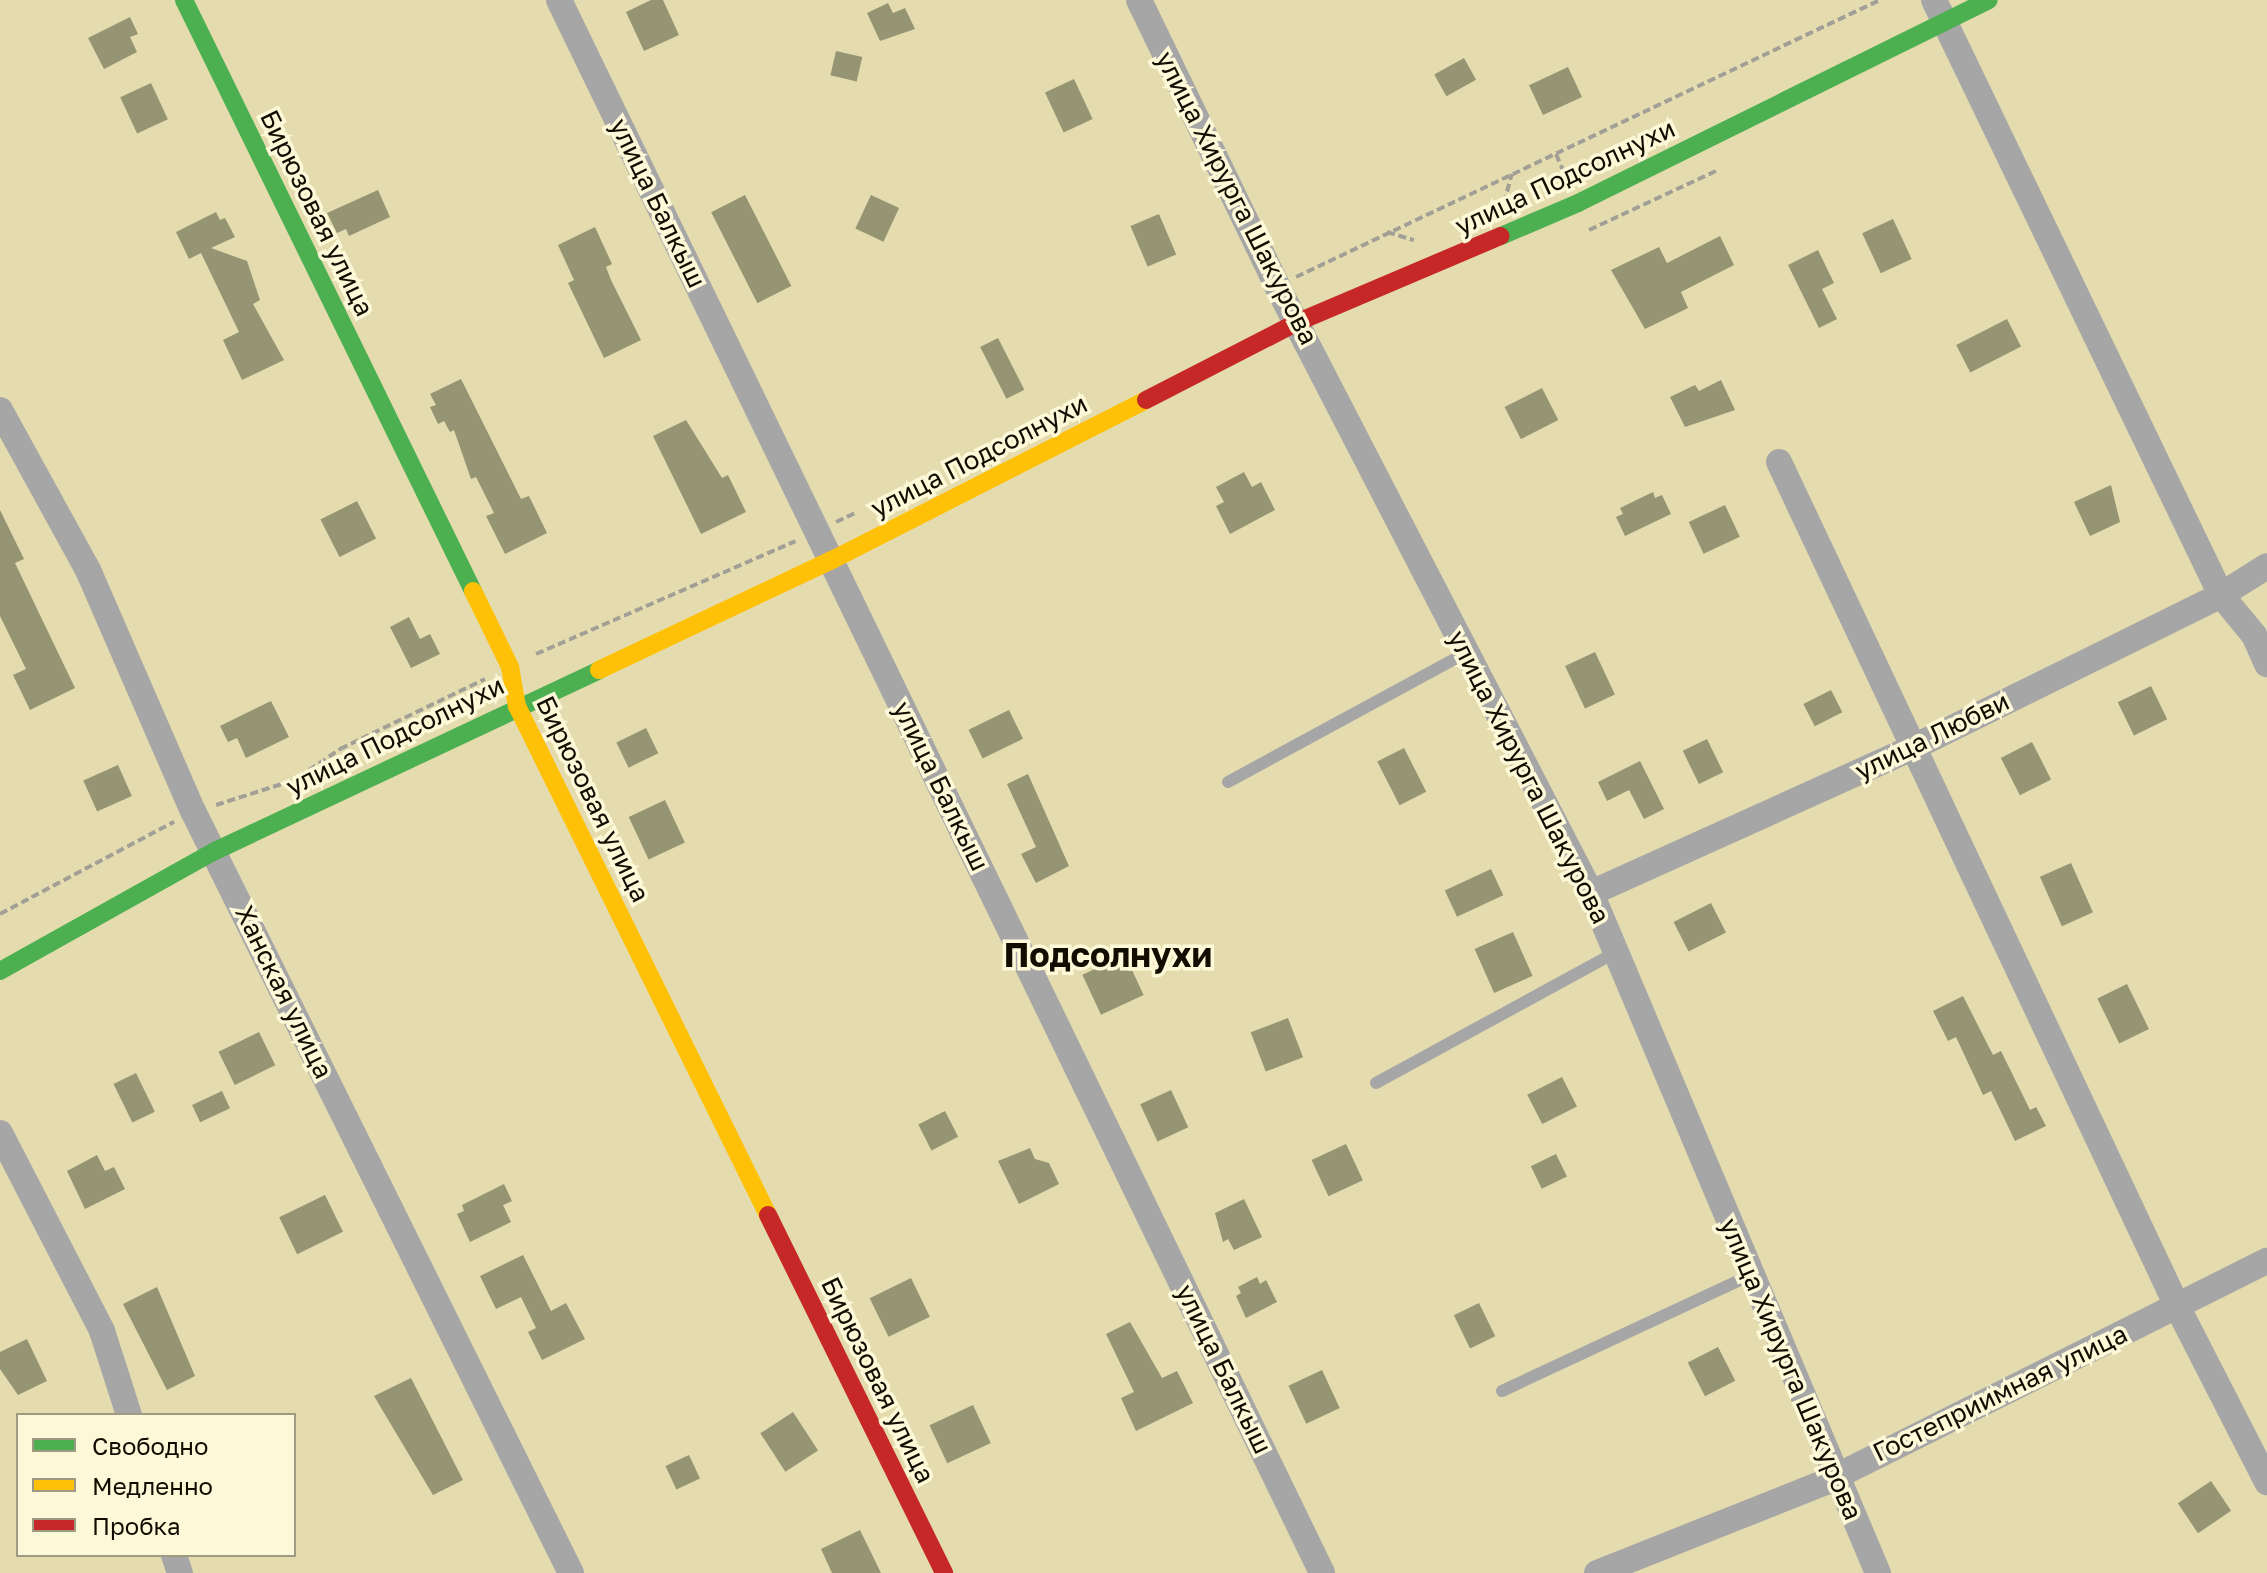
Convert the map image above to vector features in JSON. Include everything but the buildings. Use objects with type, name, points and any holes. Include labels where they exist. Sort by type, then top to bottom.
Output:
[{"type":"street","name":"Бирюзовая улица","points":[[184,0],[510,667],[517,706],[944,1573]]},
{"type":"street","name":"улица Балкыш","points":[[559,0],[1322,1573]]},
{"type":"street","name":"улица Хирурга Шакурова","points":[[1139,0],[1277,286],[1591,893],[1878,1573]]},
{"type":"street","name":"улица Подсолнухи","points":[[0,971],[215,851],[832,560],[1298,322],[1578,203],[1940,11],[1988,0]]},
{"type":"street","points":[[1940,11],[2221,595],[2254,635],[2267,664]]},
{"type":"street","name":"Ханская улица","points":[[0,410],[88,570],[193,811],[571,1573]]},
{"type":"street","points":[[1779,462],[2177,1306],[2267,1482]]},
{"type":"street","name":"улица Любви","points":[[1591,893],[1912,748],[2221,595],[2267,566]]},
{"type":"street","points":[[0,1133],[102,1331],[128,1413]]},
{"type":"street","name":"Гостеприимная улица","points":[[1597,1573],[1834,1474],[2267,1261]]},
{"type":"lane","points":[[1228,782],[1467,652]]},
{"type":"lane","points":[[1376,1083],[1616,952]]},
{"type":"lane","points":[[1502,1391],[1751,1275]]},
{"type":"path","points":[[1277,286],[1880,0]]},
{"type":"path","points":[[1503,210],[1512,174]]},
{"type":"path","points":[[0,914],[193,811],[296,779],[340,749],[605,619],[698,586],[860,511]]},
{"type":"traffic: fast","points":[[184,0],[473,591]]},
{"type":"traffic: fast","points":[[1501,236],[1578,203],[1988,0]]},
{"type":"traffic: fast","points":[[0,971],[215,851],[599,670]]},
{"type":"traffic: slow","points":[[599,670],[832,560],[1146,400]]},
{"type":"traffic: slow","points":[[473,591],[510,667],[517,706],[768,1215]]},
{"type":"traffic: jam","points":[[1146,400],[1298,322],[1501,236]]},
{"type":"traffic: jam","points":[[768,1215],[944,1573]]},
{"type":"district","name":"Подсолнухи","points":[[1108,955]]}]
